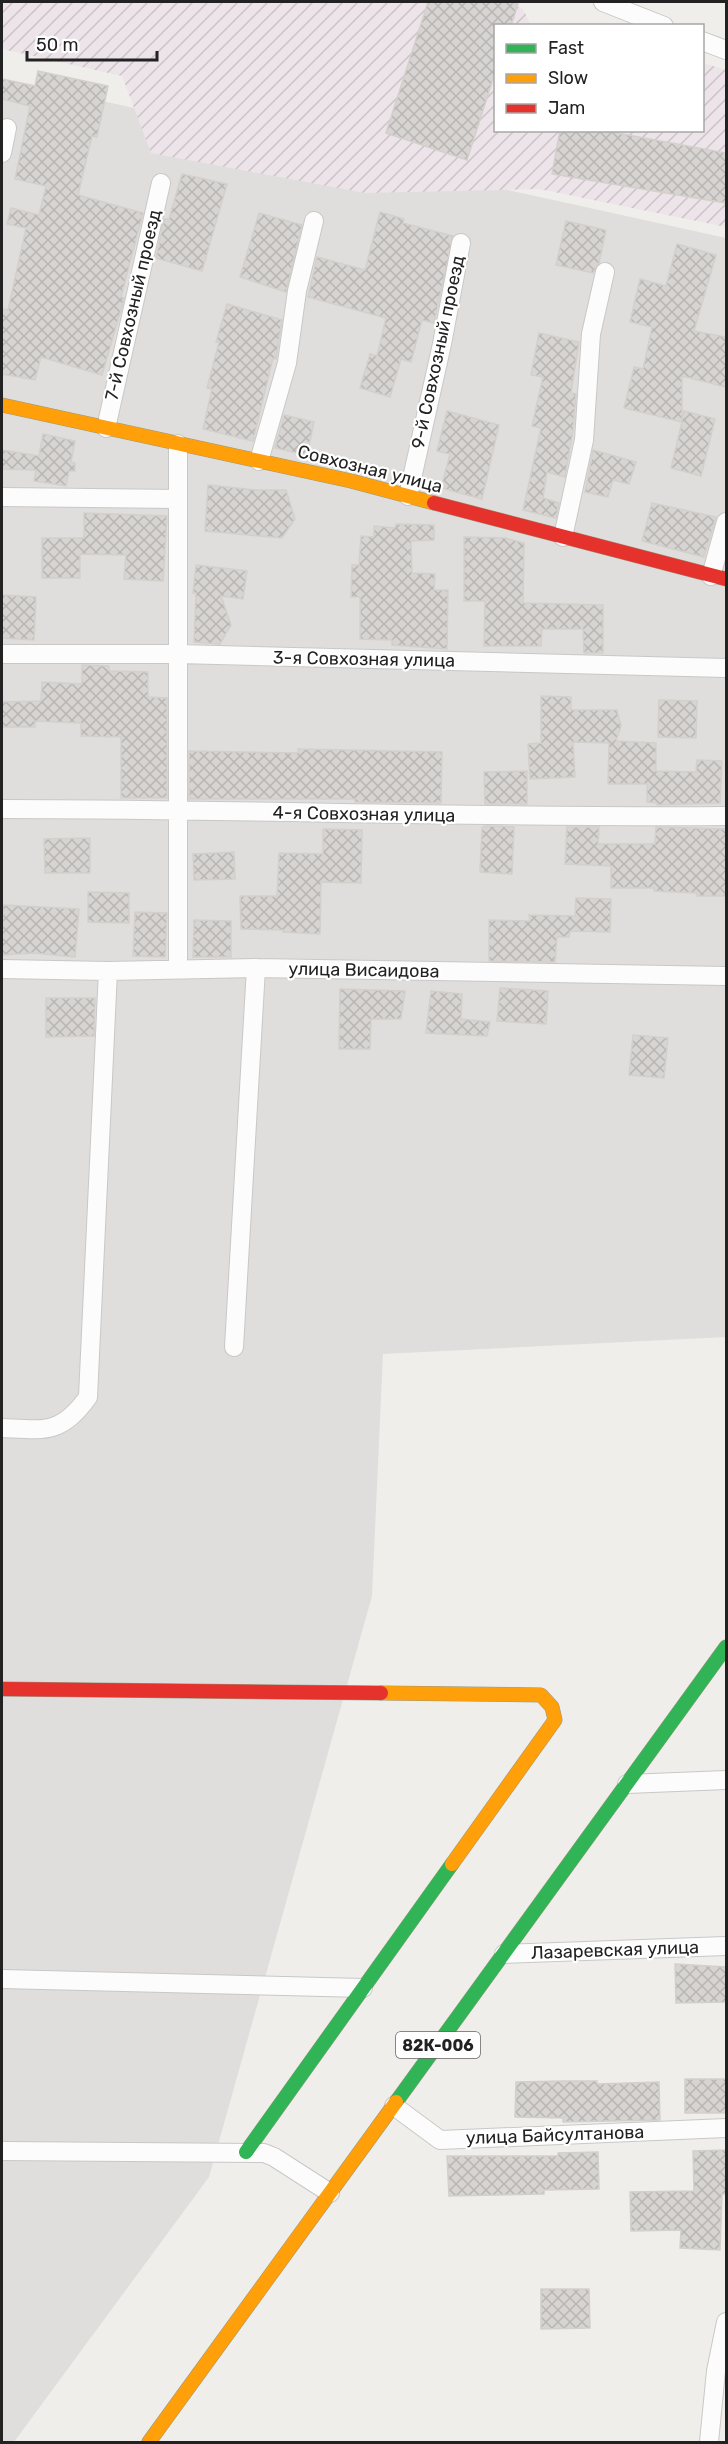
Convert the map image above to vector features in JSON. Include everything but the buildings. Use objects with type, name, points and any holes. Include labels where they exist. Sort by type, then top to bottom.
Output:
[{"type":"street","points":[[603,2],[658,24]]},
{"type":"street","points":[[704,42],[726,50]]},
{"type":"street","points":[[2,153],[7,128]]},
{"type":"street","name":"7-й Совхозный проезд","points":[[105,428],[161,183]]},
{"type":"street","points":[[259,461],[287,363],[297,291],[314,221]]},
{"type":"street","name":"9-й Совхозный проезд","points":[[408,496],[442,345],[461,243]]},
{"type":"street","points":[[563,537],[584,440],[591,334],[605,272]]},
{"type":"street","name":"Совхозная улица","points":[[2,405],[408,496],[719,577]]},
{"type":"street","points":[[178,444],[178,969]]},
{"type":"street","points":[[2,497],[178,499]]},
{"type":"street","points":[[719,577],[726,522]]},
{"type":"street","name":"3-я Совхозная улица","points":[[2,654],[178,654],[726,668]]},
{"type":"street","name":"4-я Совхозная улица","points":[[2,809],[178,809],[542,818],[726,816]]},
{"type":"street","points":[[234,1347],[256,968]]},
{"type":"street","name":"улица Висаидова","points":[[2,969],[108,971],[256,968],[726,976]]},
{"type":"street","points":[[2,1428],[39,1430],[57,1427],[77,1413],[88,1397],[108,971]]},
{"type":"street","name":"82К-006","points":[[148,2442],[726,1647]]},
{"type":"street","points":[[2,1689],[541,1695],[552,1707],[555,1720],[246,2152]]},
{"type":"street","points":[[627,1784],[726,1780]]},
{"type":"street","name":"Лазаревская улица","points":[[504,1954],[726,1946]]},
{"type":"street","points":[[2,1979],[363,1988]]},
{"type":"street","name":"улица Байсултанова","points":[[394,2106],[440,2140],[726,2128]]},
{"type":"street","points":[[2,2151],[246,2152],[274,2157],[330,2193]]},
{"type":"street","points":[[709,2442],[716,2371],[726,2322]]},
{"type":"shaded area","points":[[2,2],[507,2],[523,9],[530,24],[494,24],[494,132],[704,132],[704,63],[726,70],[726,227],[539,189],[365,193],[151,153],[122,76],[2,49]]},
{"type":"shaded area","points":[[2,79],[726,238],[726,1337],[383,1354],[372,1596],[209,2177],[14,2442],[2,2442]]},
{"type":"traffic: fast","points":[[396,2102],[726,1647]]},
{"type":"traffic: fast","points":[[246,2152],[452,1864]]},
{"type":"traffic: slow","points":[[2,405],[351,481],[434,503]]},
{"type":"traffic: slow","points":[[381,1693],[541,1695],[552,1707],[555,1720],[452,1864]]},
{"type":"traffic: slow","points":[[149,2442],[396,2102]]},
{"type":"traffic: jam","points":[[434,503],[726,579]]},
{"type":"traffic: jam","points":[[2,1689],[381,1693]]}]
